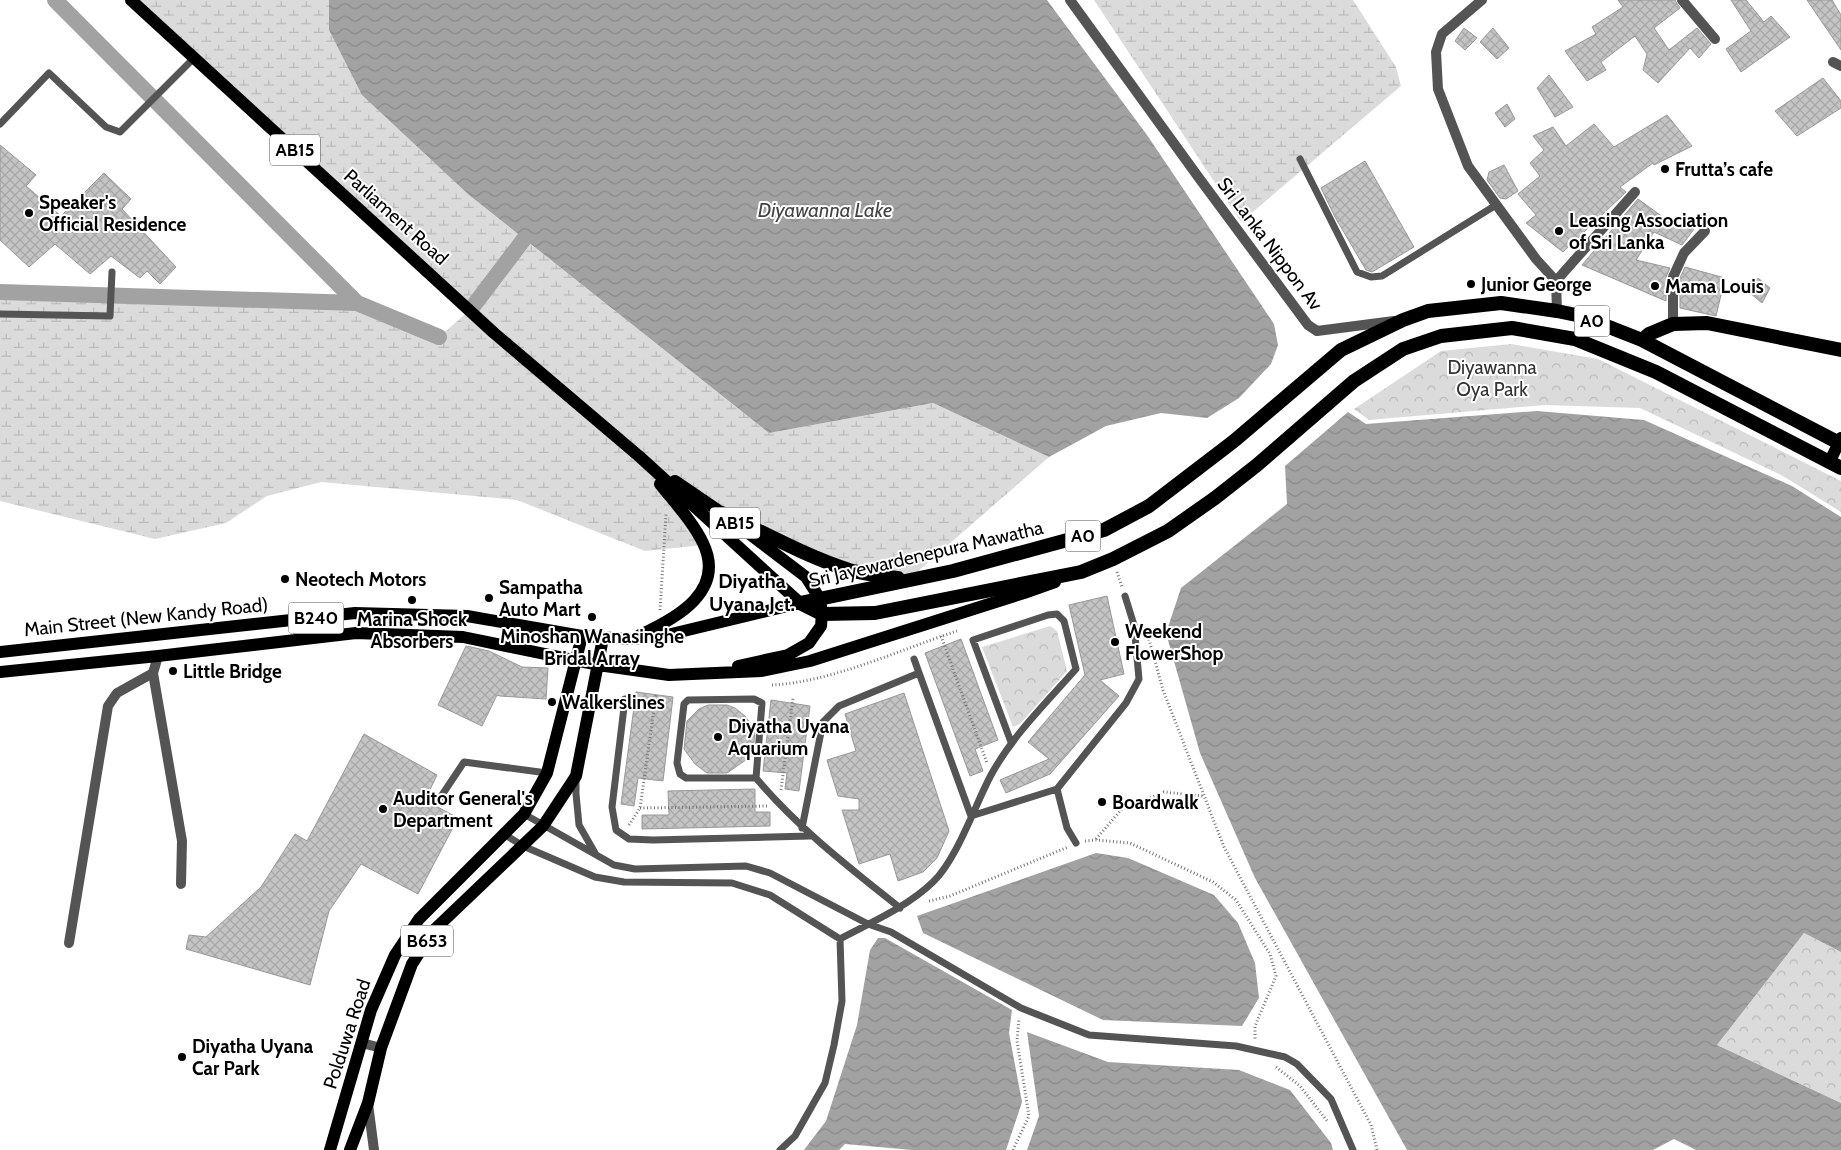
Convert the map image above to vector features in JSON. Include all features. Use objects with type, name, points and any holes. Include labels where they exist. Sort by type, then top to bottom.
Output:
[{"type":"highway","name":"Sri Jayewardenepura Mawatha","points":[[800,603],[954,571],[1104,530],[1149,506],[1234,441],[1340,350],[1403,320],[1428,311],[1501,303],[1581,316],[1642,340],[1840,442]]},
{"type":"highway","points":[[1642,340],[1649,334],[1673,324],[1707,323],[1841,350]]},
{"type":"highway","name":"Sri Jayewardenepura Mawatha","points":[[800,603],[822,614],[875,614],[1081,572],[1113,559],[1168,531],[1215,498],[1257,465],[1354,381],[1403,349],[1441,336],[1512,328],[1575,339],[1656,372],[1835,465]]},
{"type":"highway","points":[[722,513],[814,557],[847,569],[909,580]]},
{"type":"main road","name":"Parliament Road","points":[[131,0],[494,333],[640,457],[800,603]]},
{"type":"main road","points":[[1835,465],[1840,442]]},
{"type":"main road","name":"Parliament Road","points":[[640,457],[722,513],[806,577],[820,599]]},
{"type":"main road","points":[[631,639],[660,626],[689,607],[705,585],[710,564],[704,544],[696,531],[640,457]]},
{"type":"main road","points":[[702,675],[762,671],[810,661],[1024,593],[1081,572]]},
{"type":"main road","points":[[702,675],[788,655],[809,643],[821,626],[820,599]]},
{"type":"main road","name":"Main Street (New Kandy Road)","points":[[0,652],[355,613],[467,616],[582,636],[631,639],[663,636],[800,603]]},
{"type":"main road","name":"Main Street (New Kandy Road)","points":[[0,672],[356,633],[463,637],[598,665],[670,676],[702,675]]},
{"type":"main road","name":"Polduwa Road","points":[[333,1149],[371,1010],[395,955],[419,919],[524,814],[547,773],[582,636]]},
{"type":"main road","name":"Polduwa Road","points":[[350,1150],[368,1103],[381,1048],[412,964],[434,930],[543,826],[576,776],[604,638]]},
{"type":"street","name":"Sri Lanka Nippon Av","points":[[1070,0],[1308,325],[1317,331],[1403,320]]},
{"type":"street","points":[[1482,0],[1442,34],[1436,52],[1438,89],[1468,166],[1536,259],[1556,281],[1557,311]]},
{"type":"street","points":[[1682,0],[1714,39]]},
{"type":"street","points":[[1556,281],[1635,192]]},
{"type":"street","points":[[1673,324],[1673,277],[1684,254],[1705,231]]},
{"type":"street","points":[[158,656],[153,673],[182,840],[181,884]]},
{"type":"street","points":[[69,943],[108,706],[117,693],[153,673]]},
{"type":"street","points":[[362,1043],[381,1048]]},
{"type":"street","points":[[368,1103],[374,1150]]},
{"type":"lane","points":[[0,124],[49,73],[106,127],[120,132],[194,58]]},
{"type":"lane","points":[[1300,159],[1357,272],[1371,277],[1382,276],[1496,205]]},
{"type":"lane","points":[[0,314],[110,316],[112,272]]},
{"type":"lane","points":[[971,816],[1057,788],[1126,703],[1139,680],[1134,625],[1125,596]]},
{"type":"lane","points":[[840,939],[900,908],[934,881],[950,857],[991,775],[1011,742],[1076,669],[1064,621],[1057,614],[1048,614],[973,640],[1011,742]]},
{"type":"lane","points":[[914,659],[971,816]]},
{"type":"lane","points":[[802,828],[823,722],[839,706],[919,674]]},
{"type":"lane","points":[[625,699],[612,807],[616,830],[629,839],[654,840],[810,836]]},
{"type":"lane","points":[[756,778],[686,778],[680,774],[677,763],[684,704],[688,700],[754,699],[762,703],[756,778],[780,806],[810,836],[900,908]]},
{"type":"lane","points":[[438,801],[464,762],[547,773]]},
{"type":"lane","points":[[576,776],[579,825],[595,853]]},
{"type":"lane","points":[[1057,788],[1067,828],[1076,843]]},
{"type":"lane","points":[[524,814],[614,865],[635,869],[746,866],[770,873],[868,924],[891,932],[1021,1008],[1089,1035],[1236,1046],[1285,1057],[1297,1064],[1331,1099],[1353,1150]]},
{"type":"lane","points":[[504,834],[523,846],[595,877],[624,882],[732,883],[770,895],[840,939]]},
{"type":"lane","points":[[780,1150],[795,1136],[825,1082],[842,1001],[840,939]]},
{"type":"path","points":[[660,626],[668,494]]},
{"type":"path","points":[[1117,572],[1125,596]]},
{"type":"path","points":[[1146,633],[1163,690],[1224,847],[1371,1125],[1377,1150]]},
{"type":"path","points":[[941,636],[991,775]]},
{"type":"path","points":[[623,834],[640,808],[656,695]]},
{"type":"path","points":[[1096,840],[1121,810],[1164,792],[1203,796]]},
{"type":"path","points":[[925,902],[950,896],[1076,843],[1096,840],[1130,843],[1213,882],[1236,900],[1270,954],[1276,976],[1255,1026],[1255,1041]]},
{"type":"path","points":[[1013,1150],[1029,1116],[1017,1041],[1020,1013]]},
{"type":"path","points":[[1271,1066],[1278,1068],[1300,1086],[1334,1130]]},
{"type":"green space","points":[[131,0],[329,0],[329,30],[469,195],[769,433],[933,403],[1049,457],[909,579],[863,573],[722,513],[641,458],[704,545],[645,551],[517,500],[321,482],[267,496],[226,523],[155,539],[0,501],[0,292],[357,303],[439,337],[470,310]]},
{"type":"green space","points":[[1094,0],[1353,0],[1396,67],[1401,86],[1241,222]]},
{"type":"green space","name":"Diyawanna Oya Park","points":[[1511,344],[1598,359],[1841,481],[1841,512],[1783,476],[1640,408],[1545,405],[1369,420],[1354,409],[1441,351]]},
{"type":"green space","points":[[1050,626],[1057,631],[1067,671],[1020,724],[1013,727],[982,647]]},
{"type":"green space","points":[[1804,933],[1841,952],[1841,1103],[1717,1045]]},
{"type":"water","name":"Diyawanna Lake","points":[[329,0],[1047,0],[1147,135],[1274,324],[1278,345],[1271,364],[1239,398],[1207,418],[1161,413],[1106,426],[1049,457],[933,403],[769,433],[469,195],[362,95],[329,30]]},
{"type":"water","points":[[1537,411],[1644,420],[1792,486],[1841,517],[1841,952],[1804,933],[1717,1045],[1841,1103],[1841,1150],[1696,1150],[1674,1139],[1653,1150],[1407,1150],[1255,878],[1200,753],[1166,633],[1181,588],[1287,504],[1285,466],[1348,412],[1366,424]]},
{"type":"water","points":[[1096,853],[1128,858],[1214,895],[1238,923],[1255,963],[1259,998],[1242,1026],[1103,1020],[923,933],[917,916]]},
{"type":"water","points":[[878,938],[885,938],[1012,1010],[1009,1033],[1022,1102],[1006,1150],[912,1150],[845,1144],[839,1150],[804,1150],[826,1121],[857,1025],[870,950]]},
{"type":"water","points":[[1027,1032],[1108,1062],[1239,1070],[1290,1090],[1331,1143],[1333,1150],[1027,1150],[1039,1116]]},
{"type":"building","points":[[1618,0],[1675,0],[1680,8],[1654,28],[1669,50],[1697,28],[1711,44],[1699,58],[1690,48],[1658,83],[1643,70],[1647,54],[1635,36],[1601,62],[1606,70],[1587,81],[1565,51],[1596,34],[1592,27],[1623,7]]},
{"type":"building","points":[[1731,0],[1746,0],[1764,22],[1771,16],[1790,37],[1741,72],[1726,49],[1751,31]]},
{"type":"building","points":[[1807,0],[1832,0],[1841,15],[1841,50]]},
{"type":"building","points":[[1464,28],[1477,38],[1465,50],[1455,41]]},
{"type":"building","points":[[1493,28],[1509,48],[1497,59],[1480,42]]},
{"type":"building","points":[[1549,75],[1573,107],[1555,117],[1537,88]]},
{"type":"building","points":[[1823,78],[1841,101],[1841,108],[1797,136],[1775,111]]},
{"type":"building","points":[[1507,104],[1515,119],[1505,127],[1495,113]]},
{"type":"building","points":[[1667,115],[1692,146],[1654,165],[1653,163],[1620,187],[1626,192],[1563,252],[1526,223],[1536,215],[1518,194],[1540,176],[1530,163],[1544,150],[1533,136],[1553,127],[1566,146],[1594,124],[1614,147]]},
{"type":"building","name":"Speaker's Official Residence","points":[[0,145],[36,175],[26,186],[61,216],[104,173],[131,199],[122,209],[176,267],[160,284],[147,271],[140,278],[111,256],[90,274],[55,244],[29,267],[0,240]]},
{"type":"building","points":[[1365,161],[1414,247],[1372,272],[1366,270],[1335,217],[1321,188]]},
{"type":"building","points":[[1504,165],[1518,191],[1506,199],[1500,198],[1487,180],[1489,172]]},
{"type":"building","points":[[1638,199],[1667,220],[1694,229],[1682,245],[1654,232],[1636,260],[1670,268],[1666,277],[1666,301],[1582,265]]},
{"type":"building","points":[[1685,267],[1725,278],[1716,316],[1680,308],[1680,278]]},
{"type":"building","points":[[1758,278],[1770,288],[1762,303],[1749,292]]},
{"type":"building","points":[[1107,596],[1124,674],[1100,680],[1119,696],[1050,774],[1006,793],[1000,780],[1049,759],[1028,742],[1085,675],[1069,605]]},
{"type":"building","points":[[961,639],[998,740],[975,749],[983,771],[970,776],[925,653]]},
{"type":"building","points":[[466,646],[489,651],[522,667],[548,668],[546,699],[497,695],[482,726],[438,705]]},
{"type":"building","points":[[636,692],[673,697],[663,781],[638,778],[634,806],[621,804]]},
{"type":"building","points":[[904,693],[949,831],[937,858],[923,872],[898,881],[890,854],[859,864],[842,810],[859,810],[859,799],[838,796],[827,760],[856,751],[845,714]]},
{"type":"building","points":[[771,700],[810,706],[799,791],[785,789],[787,773],[763,771]]},
{"type":"building","name":"Diyatha Uyana Aquarium","points":[[708,705],[727,705],[735,708],[745,716],[755,730],[753,755],[727,773],[707,773],[695,764],[684,749],[687,721],[699,709]]},
{"type":"building","points":[[364,734],[437,775],[425,800],[458,818],[418,894],[361,864],[329,911],[310,985],[186,949],[189,935],[206,937],[261,887],[295,834],[307,841]]},
{"type":"building","points":[[755,789],[755,812],[770,812],[770,826],[642,829],[642,815],[669,815],[668,791]]},
{"type":"waterway","points":[[55,0],[357,303]]},
{"type":"waterway","points":[[471,309],[524,239]]},
{"type":"waterway","points":[[0,292],[357,303],[439,337]]},
{"type":"place","name":"Frutta’s cafe","points":[[1665,169]]},
{"type":"place","name":"Speaker's Official Residence","points":[[29,213]]},
{"type":"place","name":"Leasing Association of Sri Lanka","points":[[1559,231]]},
{"type":"place","name":"Junior George","points":[[1471,284]]},
{"type":"place","name":"Mama Louis","points":[[1655,286]]},
{"type":"place","name":"Neotech Motors","points":[[285,579]]},
{"type":"place","name":"Sampatha Auto Mart","points":[[489,598]]},
{"type":"place","name":"Marina Shock Absorbers","points":[[412,600]]},
{"type":"place","name":"Minoshan Wanasinghe Bridal Array","points":[[592,617]]},
{"type":"place","name":"Weekend FlowerShop","points":[[1115,642]]},
{"type":"place","name":"Little Bridge","points":[[173,671]]},
{"type":"place","name":"Walkerslines","points":[[552,702]]},
{"type":"place","name":"Diyatha Uyana Aquarium","points":[[718,737]]},
{"type":"place","name":"Boardwalk","points":[[1102,802]]},
{"type":"place","name":"Auditor General's Department","points":[[383,809]]},
{"type":"place","name":"Diyatha Uyana Car Park","points":[[182,1057]]},
{"type":"district","name":"Diyatha Uyana Jct.","points":[[752,592]]}]
